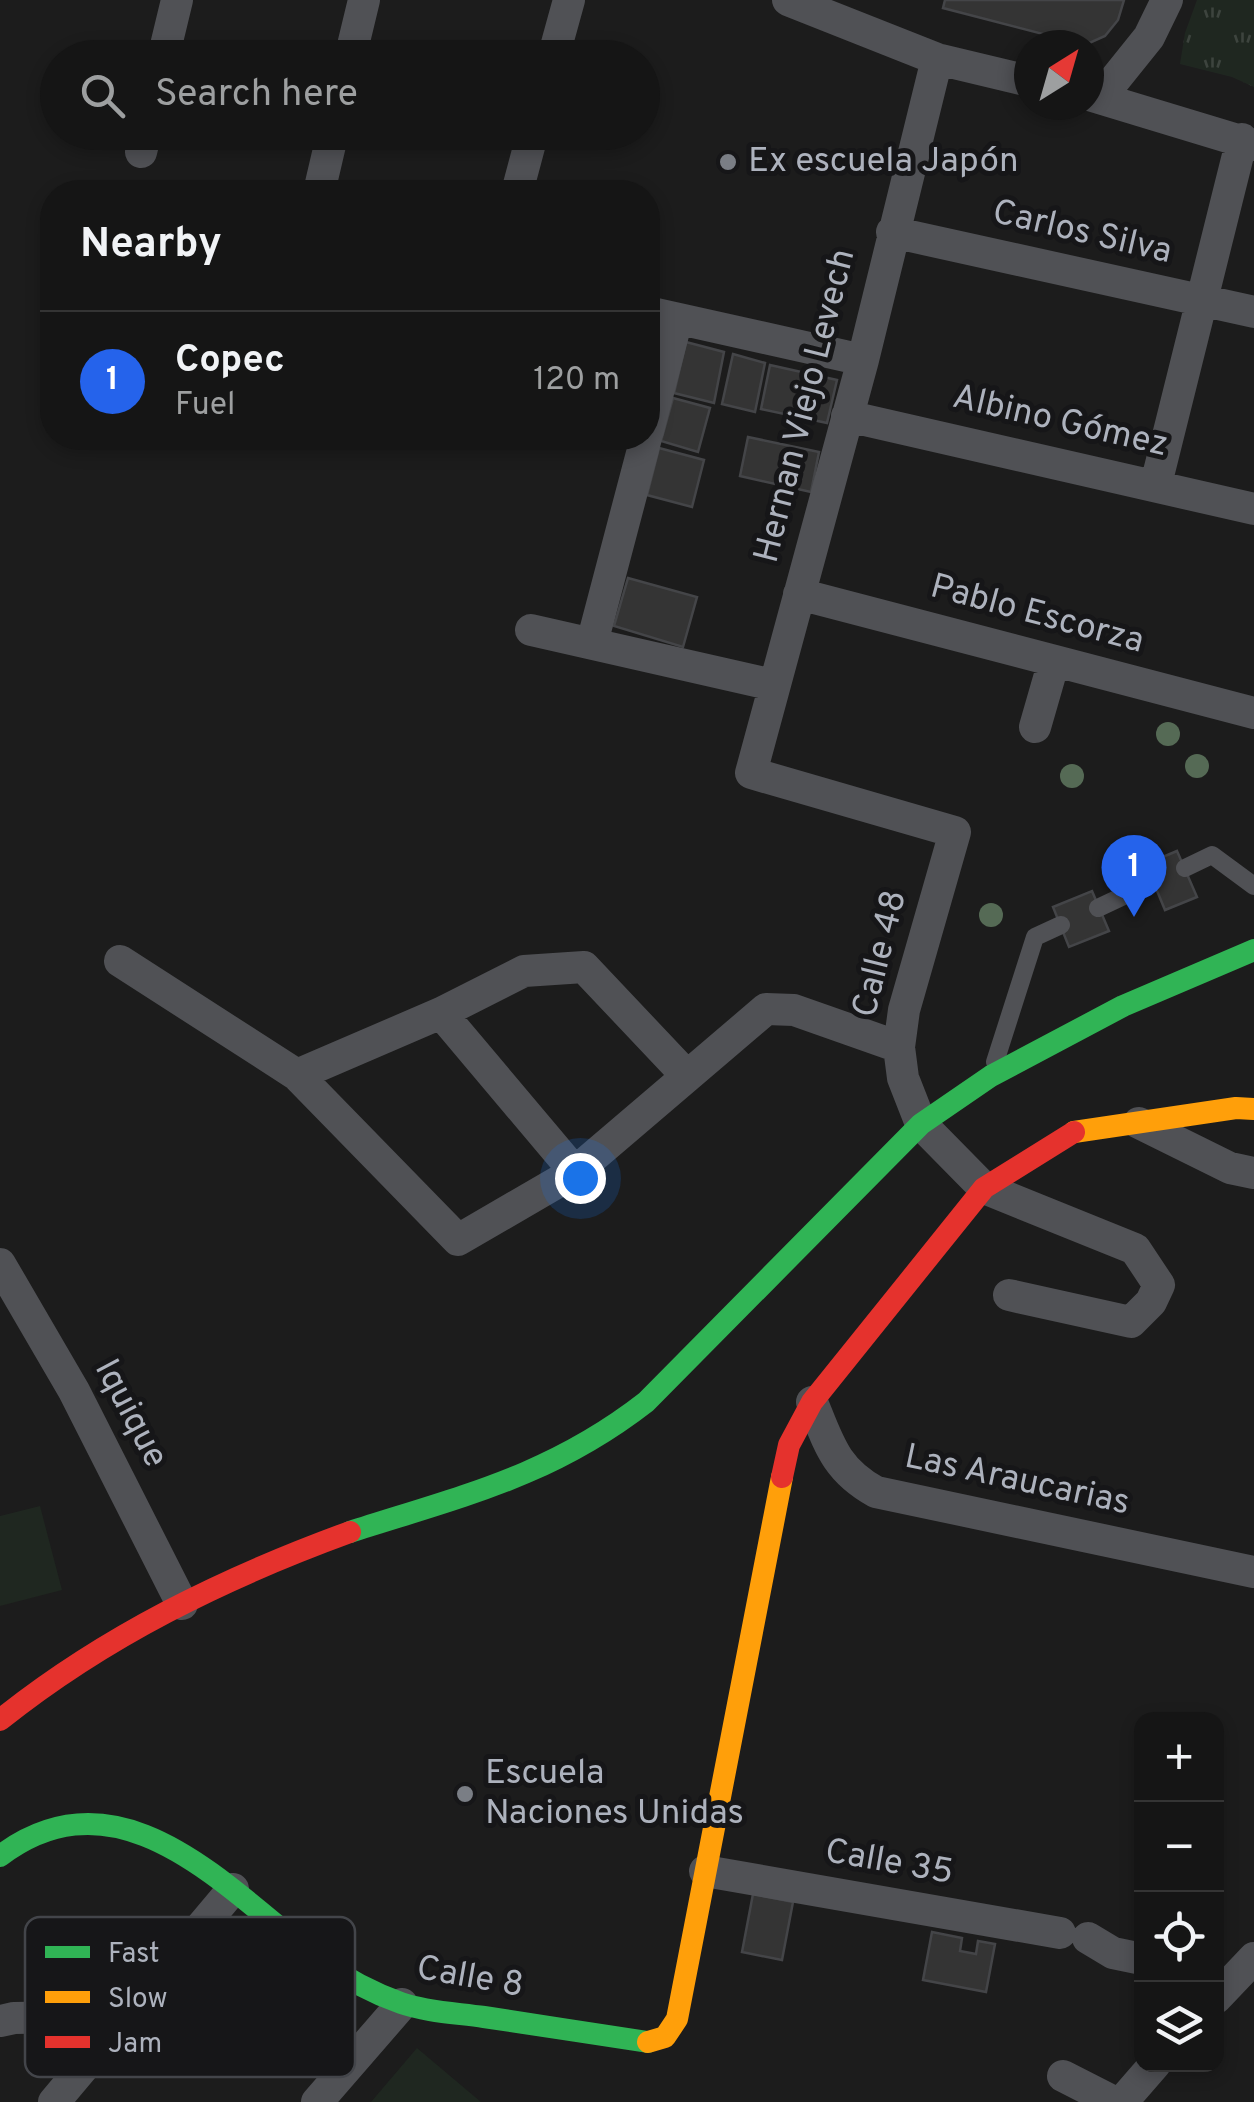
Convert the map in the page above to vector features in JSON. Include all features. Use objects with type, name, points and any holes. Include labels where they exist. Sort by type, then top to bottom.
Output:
[{"type":"street","points":[[168,40],[177,0]]},
{"type":"street","points":[[354,40],[364,0]]},
{"type":"street","points":[[558,40],[568,0]]},
{"type":"street","points":[[788,0],[937,59],[1014,77]]},
{"type":"street","points":[[1104,86],[1150,37],[1167,0]]},
{"type":"street","name":"Hernan Viejo Levech","points":[[937,59],[863,360],[751,772],[955,832]]},
{"type":"street","points":[[1104,100],[1248,142],[1156,484]]},
{"type":"street","points":[[322,180],[329,150]]},
{"type":"street","points":[[520,180],[528,150]]},
{"type":"street","name":"Carlos Silva","points":[[892,232],[1254,312]]},
{"type":"street","points":[[662,315],[863,360]]},
{"type":"street","name":"Albino Gómez","points":[[848,416],[1254,509]]},
{"type":"street","points":[[592,643],[643,450]]},
{"type":"street","name":"Pablo Escorza","points":[[799,594],[1254,713]]},
{"type":"street","points":[[531,630],[773,685]]},
{"type":"street","points":[[1036,726],[1054,661]]},
{"type":"street","name":"Calle 48","points":[[955,832],[904,1010],[898,1048],[921,1124],[984,1188]]},
{"type":"street","points":[[0,1720],[98,1651],[182,1604],[306,1547],[549,1467],[598,1441],[646,1402],[921,1124],[990,1076],[1123,1006],[1254,950]]},
{"type":"street","points":[[120,961],[297,1074],[458,1240],[575,1172],[766,1009],[794,1010],[898,1048]]},
{"type":"street","points":[[297,1074],[441,1012],[524,971],[584,968],[687,1076]]},
{"type":"street","points":[[441,1012],[575,1172]]},
{"type":"street","points":[[705,1871],[789,1445],[812,1402],[984,1188],[1072,1132],[1236,1108],[1254,1109]]},
{"type":"street","points":[[1139,1123],[1230,1168],[1254,1173]]},
{"type":"street","points":[[984,1188],[1135,1249],[1160,1285],[1151,1302],[1131,1322],[1009,1295]]},
{"type":"street","name":"Iquique","points":[[0,1264],[74,1391],[182,1604]]},
{"type":"street","name":"Las Araucarias","points":[[812,1402],[830,1446],[850,1478],[876,1492],[1254,1572]]},
{"type":"street","name":"Calle 8","points":[[0,1856],[20,1839],[67,1823],[117,1825],[158,1838],[190,1856],[269,1917]]},
{"type":"street","name":"Calle 35","points":[[705,1871],[1074,1936],[1134,1957]]},
{"type":"street","name":"Calle 8","points":[[355,1980],[402,2004],[653,2043],[667,2037],[678,2019],[705,1871]]},
{"type":"street","points":[[209,1917],[233,1888]]},
{"type":"street","points":[[1224,1989],[1243,1966]]},
{"type":"street","points":[[355,2058],[402,2004]]},
{"type":"street","points":[[0,2021],[25,2020]]},
{"type":"street","points":[[1122,2102],[1148,2072]]},
{"type":"street","points":[[1064,2076],[1114,2102]]},
{"type":"street","points":[[54,2102],[75,2077]]},
{"type":"street","points":[[316,2102],[338,2077]]},
{"type":"lane","points":[[1185,868],[1212,855],[1254,886]]},
{"type":"lane","points":[[1098,908],[1153,882]]},
{"type":"lane","points":[[990,1076],[1036,937],[1060,925]]},
{"type":"green space","points":[[1197,0],[1254,0],[1254,87],[1232,77],[1180,64],[1185,33]]},
{"type":"green space","points":[[40,1506],[62,1590],[0,1606],[0,1516]]},
{"type":"green space","points":[[417,2048],[481,2102],[371,2102]]},
{"type":"building","points":[[945,0],[1124,0],[1118,20],[1104,36],[1104,30],[1027,30],[943,8]]},
{"type":"building","points":[[686,342],[724,352],[714,403],[674,393]]},
{"type":"building","points":[[733,354],[765,363],[755,412],[722,404]]},
{"type":"building","points":[[770,365],[837,380],[827,423],[761,409]]},
{"type":"building","points":[[673,398],[710,408],[698,452],[661,441]]},
{"type":"building","points":[[748,437],[819,452],[811,492],[740,476]]},
{"type":"building","points":[[660,448],[704,460],[692,507],[647,495]]},
{"type":"building","points":[[628,578],[697,597],[683,647],[614,626]]},
{"type":"building","points":[[1177,851],[1197,897],[1165,910],[1146,864]]},
{"type":"building","points":[[1092,891],[1109,931],[1069,947],[1053,907]]},
{"type":"building","points":[[753,1894],[793,1902],[782,1960],[742,1952]]},
{"type":"building","points":[[932,1932],[962,1938],[960,1951],[976,1954],[978,1941],[995,1944],[986,1992],[923,1980]]},
{"type":"traffic: fast","points":[[350,1532],[504,1481],[611,1427],[646,1402],[921,1124],[991,1076],[1123,1006],[1254,950]]},
{"type":"traffic: fast","points":[[0,1856],[45,1831],[89,1824],[131,1831],[172,1848],[266,1917]]},
{"type":"traffic: fast","points":[[355,1982],[411,2006],[648,2042]]},
{"type":"traffic: slow","points":[[1074,1132],[1236,1108],[1254,1109]]},
{"type":"traffic: slow","points":[[648,2042],[665,2037],[677,2019],[782,1477]]},
{"type":"traffic: jam","points":[[782,1477],[789,1445],[812,1402],[984,1188],[1074,1132]]},
{"type":"traffic: jam","points":[[0,1720],[81,1662],[167,1612],[257,1569],[350,1532]]},
{"type":"place","name":"Ex escuela Japón","points":[[728,162]]},
{"type":"place","name":"Copec","points":[[1134,917]]},
{"type":"place","name":"Escuela Naciones Unidas","points":[[465,1794]]}]
